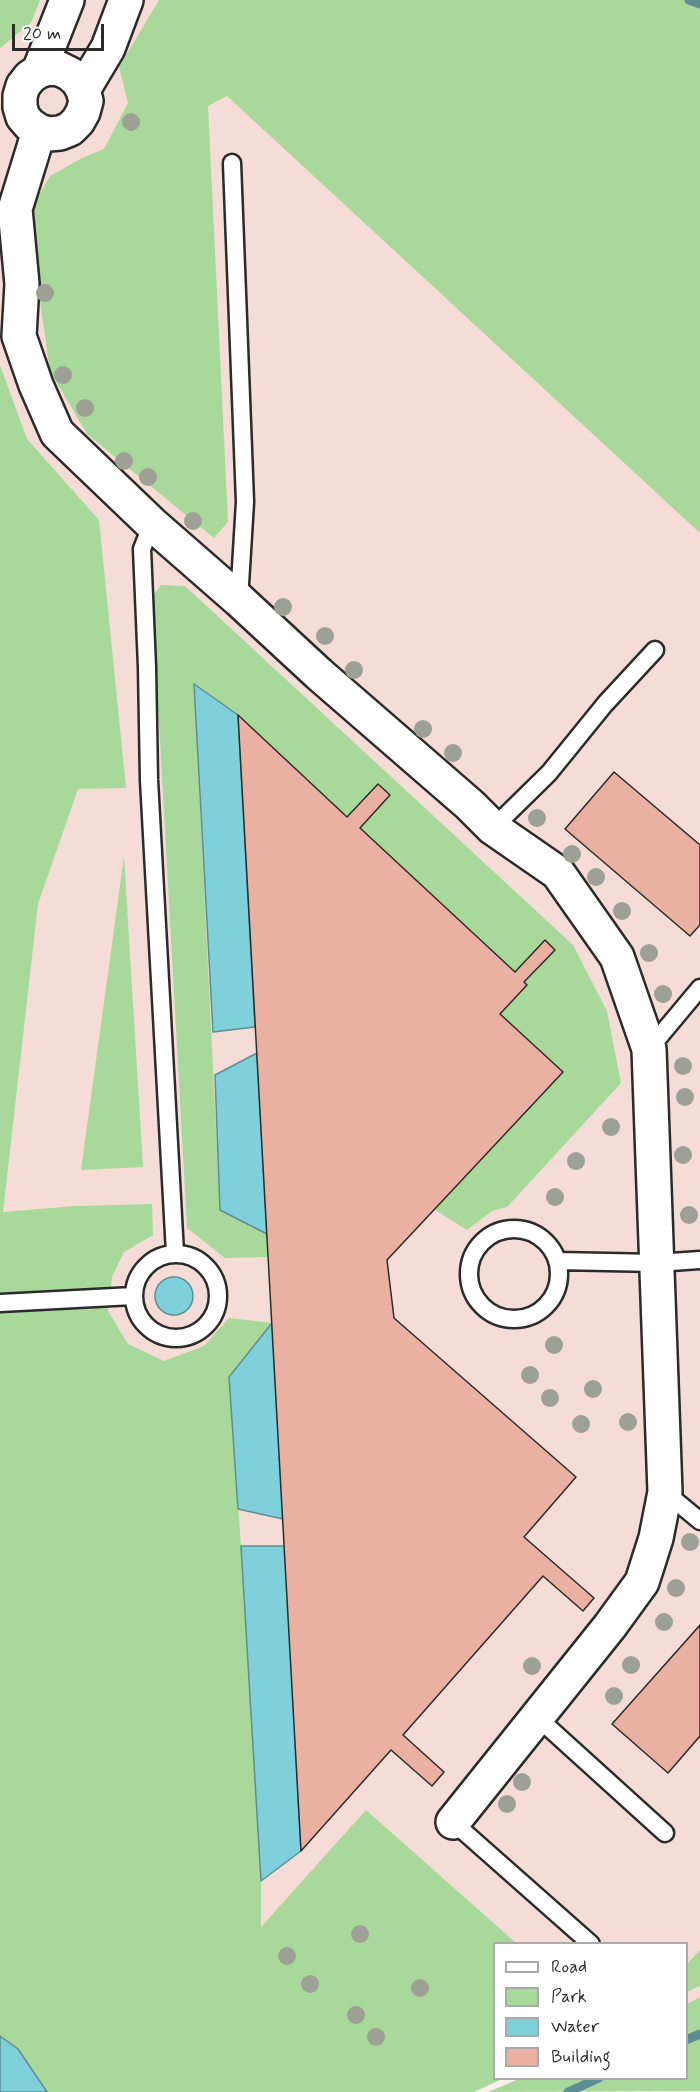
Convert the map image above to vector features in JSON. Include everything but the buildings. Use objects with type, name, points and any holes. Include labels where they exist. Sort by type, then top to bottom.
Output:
[{"type":"street","points":[[39,72],[67,0]]},
{"type":"street","points":[[83,90],[108,48],[126,0]]},
{"type":"street","points":[[49,68],[60,69],[78,81],[83,90],[86,101],[83,112],[70,129],[49,134],[39,131],[23,117],[20,107],[23,86],[30,77],[39,72],[49,68]]},
{"type":"street","points":[[39,131],[15,209],[22,285],[19,336],[36,385],[57,433],[152,524],[319,674],[470,805],[493,828],[558,873],[617,957],[649,1049],[665,1492],[656,1538],[642,1582],[610,1626],[453,1822]]},
{"type":"lane","points":[[231,163],[245,502],[238,600]]},
{"type":"lane","points":[[152,524],[141,549],[147,667],[149,780],[175,1253]]},
{"type":"lane","points":[[493,828],[549,773],[605,704],[655,651]]},
{"type":"lane","points":[[649,1049],[700,988]]},
{"type":"lane","points":[[512,1229],[527,1231],[540,1237],[551,1248],[558,1261],[560,1276],[557,1291],[549,1304],[538,1314],[524,1319],[509,1320],[495,1316],[482,1307],[473,1295],[469,1281],[469,1266],[475,1251],[484,1240],[497,1232],[512,1229]]},
{"type":"lane","points":[[175,1253],[189,1255],[211,1272],[217,1284],[219,1298],[216,1311],[209,1323],[198,1333],[178,1339],[163,1337],[149,1329],[139,1317],[133,1296],[140,1273],[150,1262],[164,1255],[175,1253]]},
{"type":"lane","points":[[558,1261],[657,1263],[700,1260]]},
{"type":"lane","points":[[0,1303],[133,1296]]},
{"type":"lane","points":[[665,1492],[700,1521]]},
{"type":"lane","points":[[537,1717],[665,1833]]},
{"type":"lane","points":[[453,1822],[589,1942]]},
{"type":"shaded area","points":[[0,0],[246,0],[700,184],[700,1997],[688,2003],[688,1942],[493,1942],[493,1944],[0,2036]]},
{"type":"green space","points":[[0,0],[40,0],[31,23],[0,48]]},
{"type":"green space","points":[[159,0],[700,0],[700,533],[227,96],[208,106],[228,522],[214,538],[87,434],[50,371],[33,252],[34,204],[50,176],[104,149],[128,103],[119,67]]},
{"type":"green space","points":[[0,365],[27,439],[99,520],[126,788],[78,789],[38,904],[3,1212],[76,1206],[152,1204],[153,1235],[124,1252],[112,1277],[108,1311],[128,1344],[164,1361],[204,1346],[229,1318],[272,1323],[229,1377],[261,1881],[261,1927],[366,1810],[515,1942],[493,1942],[493,2080],[500,2080],[474,2092],[0,2092]]},
{"type":"green space","points":[[161,585],[185,586],[573,945],[607,1011],[621,1083],[507,1207],[492,1211],[467,1230],[434,1209],[563,1072],[500,1014],[527,985],[524,982],[544,941],[515,972],[360,828],[389,795],[347,817],[238,715],[194,684],[220,1209],[267,1234],[268,1257],[225,1258],[187,1228],[152,597]]},
{"type":"green space","points":[[124,856],[143,1167],[81,1170]]},
{"type":"green space","points":[[700,1950],[700,1986],[688,1992],[688,1963]]},
{"type":"green space","points":[[700,1997],[700,2091],[488,2092],[517,2080],[688,2080],[688,2003]]},
{"type":"water","points":[[194,684],[238,715],[255,1027],[213,1032]]},
{"type":"water","points":[[257,1053],[267,1234],[220,1210],[215,1075]]},
{"type":"water","points":[[174,1277],[187,1283],[193,1296],[187,1309],[174,1315],[161,1309],[155,1296],[161,1283]]},
{"type":"water","points":[[272,1323],[283,1519],[238,1509],[229,1377]]},
{"type":"water","points":[[241,1546],[285,1546],[301,1851],[261,1881]]},
{"type":"water","points":[[0,2036],[18,2049],[47,2092],[0,2092]]},
{"type":"waterway","points":[[689,0],[700,4]]},
{"type":"waterway","points":[[688,2039],[700,2034]]},
{"type":"waterway","points":[[568,2092],[595,2080]]}]
